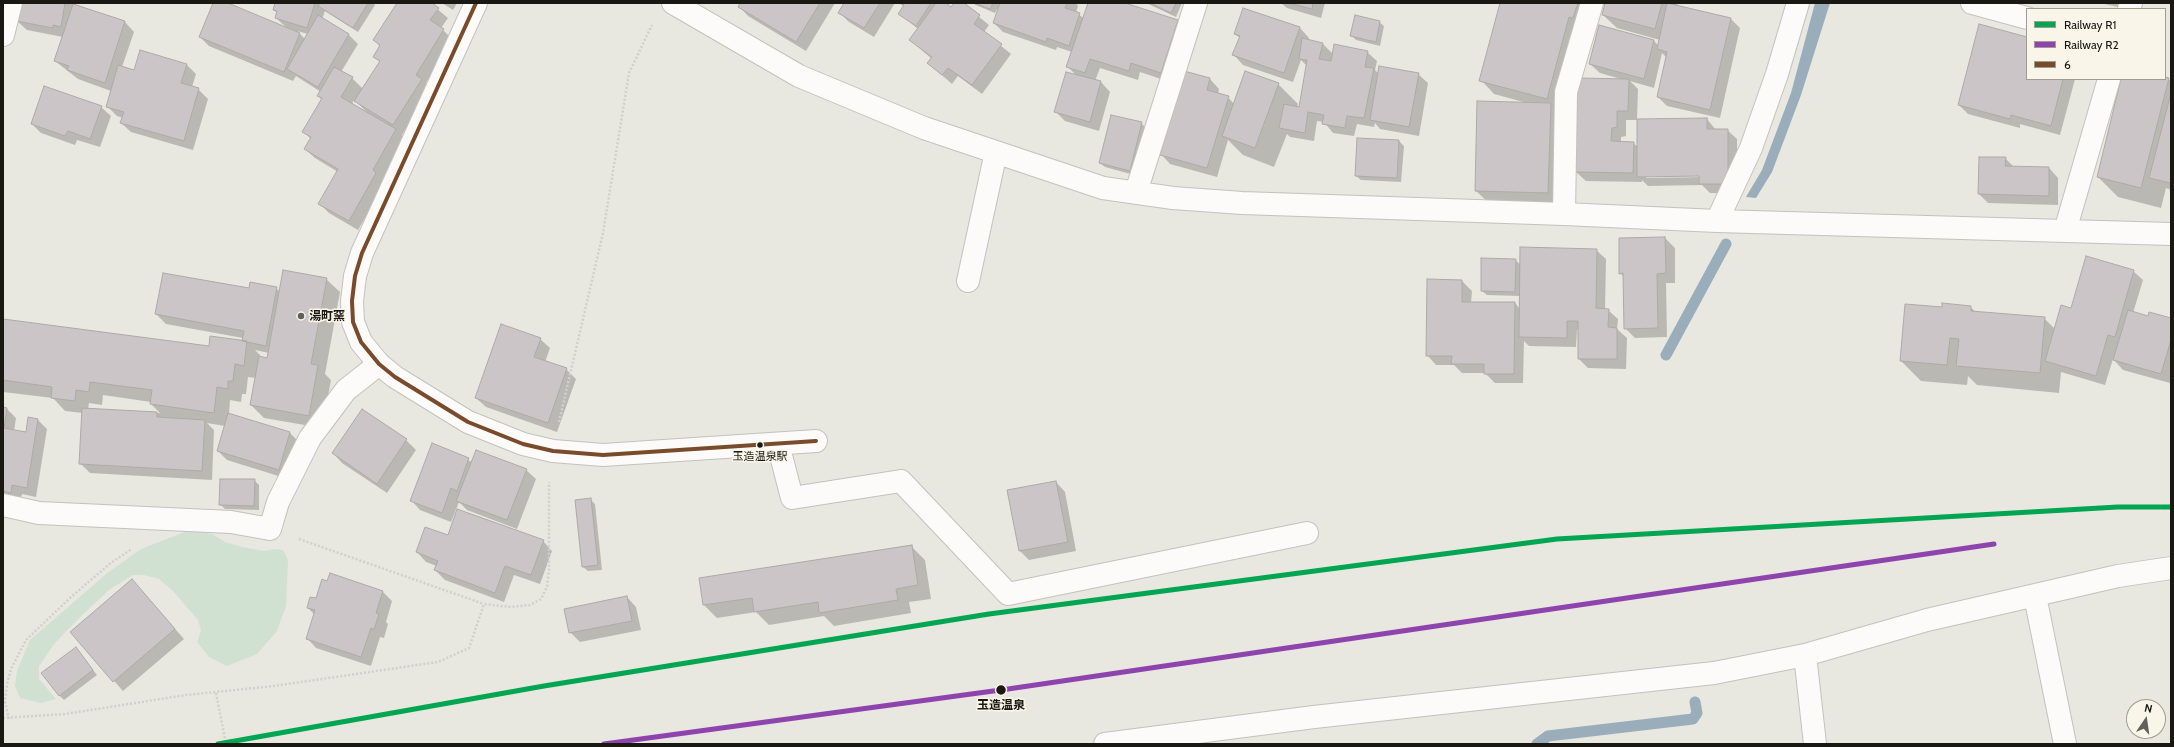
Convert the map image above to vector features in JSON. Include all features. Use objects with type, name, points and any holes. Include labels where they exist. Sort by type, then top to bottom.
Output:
[{"type":"street","points":[[3,35],[11,3]]},
{"type":"street","points":[[476,3],[362,253],[355,276],[352,301],[353,322],[361,342],[379,364],[420,394],[468,422],[523,444],[553,451],[603,455],[816,442]]},
{"type":"street","points":[[673,3],[799,76],[924,128],[1103,188],[1173,198],[1242,203],[1564,214],[1716,221],[2171,234]]},
{"type":"street","points":[[1136,192],[1196,3]]},
{"type":"street","points":[[1564,214],[1566,92],[1592,3]]},
{"type":"street","points":[[1716,221],[1751,148],[1777,74],[1798,3]]},
{"type":"street","points":[[1972,3],[2026,18]]},
{"type":"street","points":[[2065,231],[2109,80]]},
{"type":"street","points":[[968,281],[996,152]]},
{"type":"street","points":[[3,505],[39,513],[231,522],[270,529],[278,502],[310,438],[346,390],[379,364]]},
{"type":"street","points":[[778,444],[792,498],[901,481],[1008,594],[1306,533]]},
{"type":"street","points":[[1104,744],[1314,717],[1714,673],[1805,655],[1927,620],[2118,576],[2171,568]]},
{"type":"street","points":[[2035,596],[2065,744]]},
{"type":"street","points":[[1805,655],[1815,744]]},
{"type":"path","points":[[270,529],[484,604],[510,607],[530,605],[541,599],[547,587],[550,570],[549,471],[603,233],[629,73],[652,24]]},
{"type":"path","points":[[8,719],[5,702],[7,684],[11,669],[26,640],[71,596],[112,562],[134,547]]},
{"type":"path","points":[[3,718],[8,719],[65,714],[186,695],[216,693],[438,662],[470,648],[484,604]]},
{"type":"path","points":[[216,693],[226,744]]},
{"type":"green space","points":[[190,530],[212,534],[225,542],[242,547],[264,551],[275,549],[283,550],[288,560],[286,606],[277,631],[257,654],[227,666],[209,657],[197,642],[201,630],[198,620],[173,591],[159,579],[144,575],[133,575],[109,590],[77,620],[55,643],[39,666],[39,679],[56,699],[41,703],[20,698],[15,686],[17,671],[30,640],[106,574],[141,549]]},
{"type":"water","points":[[1815,3],[1830,3],[1801,95],[1772,172],[1756,198],[1746,197],[1762,170],[1791,93]]},
{"type":"building","points":[[20,3],[65,3],[61,27],[53,25],[53,28],[16,21]]},
{"type":"building","points":[[213,3],[228,3],[300,33],[284,72],[199,37]]},
{"type":"building","points":[[275,3],[315,3],[307,28],[275,18],[277,11],[273,10]]},
{"type":"building","points":[[320,3],[368,3],[353,28],[318,6]]},
{"type":"building","points":[[397,3],[432,3],[439,8],[430,20],[444,29],[416,75],[422,79],[393,125],[354,101],[380,61],[373,57],[380,45],[373,40]]},
{"type":"building","points":[[740,3],[820,3],[796,42],[738,7]]},
{"type":"building","points":[[844,3],[880,3],[864,28],[838,13]]},
{"type":"building","points":[[901,3],[931,3],[916,26],[898,14],[904,5]]},
{"type":"building","points":[[936,3],[946,3],[951,7],[954,3],[964,3],[980,15],[974,24],[1002,44],[972,85],[948,68],[942,75],[927,63],[932,57],[909,40]]},
{"type":"building","points":[[974,3],[993,3],[990,9]]},
{"type":"building","points":[[1000,3],[1067,3],[1065,8],[1080,13],[1069,46],[1047,38],[1046,42],[993,23]]},
{"type":"building","points":[[1088,3],[1125,3],[1178,20],[1161,73],[1131,63],[1129,71],[1090,59],[1085,73],[1066,67]]},
{"type":"building","points":[[1150,3],[1176,3],[1171,13]]},
{"type":"building","points":[[1289,3],[1313,3],[1312,9]]},
{"type":"building","points":[[1500,3],[1578,3],[1573,18],[1569,17],[1547,99],[1479,81]]},
{"type":"building","points":[[1605,3],[1662,3],[1655,29],[1602,15]]},
{"type":"building","points":[[1667,3],[1731,18],[1710,110],[1657,97],[1667,52],[1657,49]]},
{"type":"building","points":[[73,4],[125,21],[105,83],[67,70],[69,66],[54,61]]},
{"type":"building","points":[[1243,8],[1300,27],[1284,73],[1232,55],[1240,36],[1234,34]]},
{"type":"building","points":[[318,15],[349,34],[318,87],[287,69]]},
{"type":"building","points":[[1355,15],[1380,21],[1376,42],[1350,36]]},
{"type":"building","points":[[1979,24],[2026,37],[2026,80],[2063,80],[2051,126],[2011,115],[2010,119],[1958,105]]},
{"type":"building","points":[[1599,25],[1654,40],[1644,79],[1589,64]]},
{"type":"building","points":[[1302,38],[1323,43],[1319,59],[1331,61],[1334,44],[1368,51],[1365,67],[1374,68],[1364,118],[1347,116],[1345,128],[1322,124],[1324,115],[1308,112],[1305,133],[1279,128],[1284,104],[1299,107],[1307,60],[1299,59]]},
{"type":"building","points":[[140,50],[187,64],[181,83],[199,88],[184,141],[120,123],[124,112],[106,107],[118,65],[134,70]]},
{"type":"building","points":[[1379,66],[1419,73],[1409,127],[1370,120]]},
{"type":"building","points":[[334,67],[353,77],[341,97],[396,129],[373,170],[376,173],[349,221],[318,204],[338,169],[304,149],[311,137],[302,132],[322,98],[317,96]]},
{"type":"building","points":[[1184,71],[1210,78],[1207,90],[1229,96],[1207,168],[1160,155]]},
{"type":"building","points":[[1245,71],[1279,83],[1255,148],[1222,136]]},
{"type":"building","points":[[1066,72],[1101,81],[1090,122],[1054,112]]},
{"type":"building","points":[[2166,77],[2169,78],[2141,188],[2097,177],[2121,80],[2166,80]]},
{"type":"building","points":[[1577,78],[1629,79],[1628,111],[1617,111],[1617,127],[1612,128],[1611,141],[1634,142],[1633,173],[1575,172]]},
{"type":"building","points":[[44,86],[102,106],[90,139],[68,131],[65,136],[31,124]]},
{"type":"building","points":[[2171,97],[2171,183],[2149,178]]},
{"type":"building","points":[[1477,101],[1551,103],[1548,193],[1475,191]]},
{"type":"building","points":[[1111,115],[1142,122],[1130,171],[1099,163]]},
{"type":"building","points":[[1707,118],[1707,129],[1728,129],[1728,184],[1699,184],[1699,176],[1637,177],[1637,119]]},
{"type":"building","points":[[1357,138],[1399,140],[1397,178],[1355,176]]},
{"type":"building","points":[[1979,157],[2006,157],[2005,166],[2049,167],[2049,196],[1978,194]]},
{"type":"building","points":[[1665,237],[1666,273],[1657,274],[1658,328],[1624,329],[1623,273],[1619,274],[1619,238]]},
{"type":"building","points":[[1520,247],[1597,249],[1596,308],[1609,309],[1608,327],[1617,328],[1617,359],[1578,359],[1578,321],[1567,321],[1567,338],[1519,337]]},
{"type":"building","points":[[2086,256],[2134,270],[2115,337],[2108,335],[2096,376],[2045,361],[2061,305],[2071,308]]},
{"type":"building","points":[[1481,258],[1516,259],[1515,292],[1481,291]]},
{"type":"building","points":[[283,270],[327,278],[311,364],[318,365],[309,416],[250,405],[259,356],[267,358]]},
{"type":"building","points":[[163,273],[249,288],[250,282],[277,287],[266,346],[242,341],[244,331],[155,314]]},
{"type":"building","points":[[1427,279],[1462,280],[1462,302],[1515,302],[1514,374],[1484,374],[1484,364],[1451,364],[1452,356],[1426,356]]},
{"type":"building","points":[[1942,303],[1971,306],[1971,311],[2045,317],[2040,373],[1956,366],[1959,339],[1950,338],[1947,365],[1900,361],[1905,304],[1942,307]]},
{"type":"building","points":[[2128,310],[2148,316],[2149,312],[2171,318],[2171,340],[2161,374],[2113,360]]},
{"type":"building","points":[[3,319],[209,346],[210,336],[247,341],[244,366],[235,364],[233,381],[228,381],[228,389],[217,387],[214,413],[150,404],[152,390],[90,382],[89,392],[76,390],[75,401],[51,398],[52,387],[3,380]]},
{"type":"building","points":[[501,324],[541,338],[534,357],[567,368],[548,423],[475,398]]},
{"type":"building","points":[[3,407],[7,408],[4,428],[26,432],[28,417],[38,419],[27,488],[12,485],[11,493],[3,491]]},
{"type":"building","points":[[82,408],[157,412],[157,417],[205,420],[202,471],[79,464]]},
{"type":"building","points":[[362,409],[407,439],[377,484],[332,453]]},
{"type":"building","points":[[228,413],[290,432],[279,470],[217,451]]},
{"type":"building","points":[[432,443],[469,458],[457,491],[451,488],[442,513],[410,501]]},
{"type":"building","points":[[476,450],[527,469],[507,520],[456,501]]},
{"type":"building","points":[[220,479],[255,479],[254,506],[219,505]]},
{"type":"building","points":[[1056,481],[1068,542],[1019,551],[1007,490]]},
{"type":"building","points":[[591,498],[598,565],[582,567],[575,500]]},
{"type":"building","points":[[457,509],[544,540],[531,575],[505,566],[495,593],[434,570],[438,561],[416,552],[425,527],[448,535]]},
{"type":"building","points":[[912,545],[918,585],[896,589],[898,600],[819,613],[818,602],[754,612],[752,598],[703,605],[699,578]]},
{"type":"building","points":[[330,573],[383,591],[376,613],[379,614],[374,630],[371,628],[361,657],[306,639],[315,610],[307,608],[310,597],[316,598],[322,579],[327,581]]},
{"type":"building","points":[[132,579],[175,629],[113,682],[70,632]]},
{"type":"building","points":[[627,596],[632,621],[569,633],[564,609]]},
{"type":"building","points":[[76,647],[93,670],[59,696],[41,673]]},
{"type":"waterway","points":[[1666,355],[1726,244]]},
{"type":"waterway","points":[[1537,744],[1548,736],[1693,719],[1697,713],[1695,702]]},
{"type":"rail line","name":"R1","points":[[218,744],[544,686],[989,614],[1557,539],[2118,507],[2171,507]]},
{"type":"rail line","name":"R2","points":[[604,744],[1008,689],[1994,544]]},
{"type":"transit line","name":"6","points":[[476,3],[362,253],[355,276],[352,301],[353,322],[361,342],[379,364],[395,377],[468,422],[523,444],[553,451],[603,455],[816,441]]},
{"type":"place","name":"湯町窯","points":[[301,316]]},
{"type":"place","name":"玉造温泉駅","points":[[760,445]]},
{"type":"place","name":"玉造温泉","points":[[1001,690]]}]
